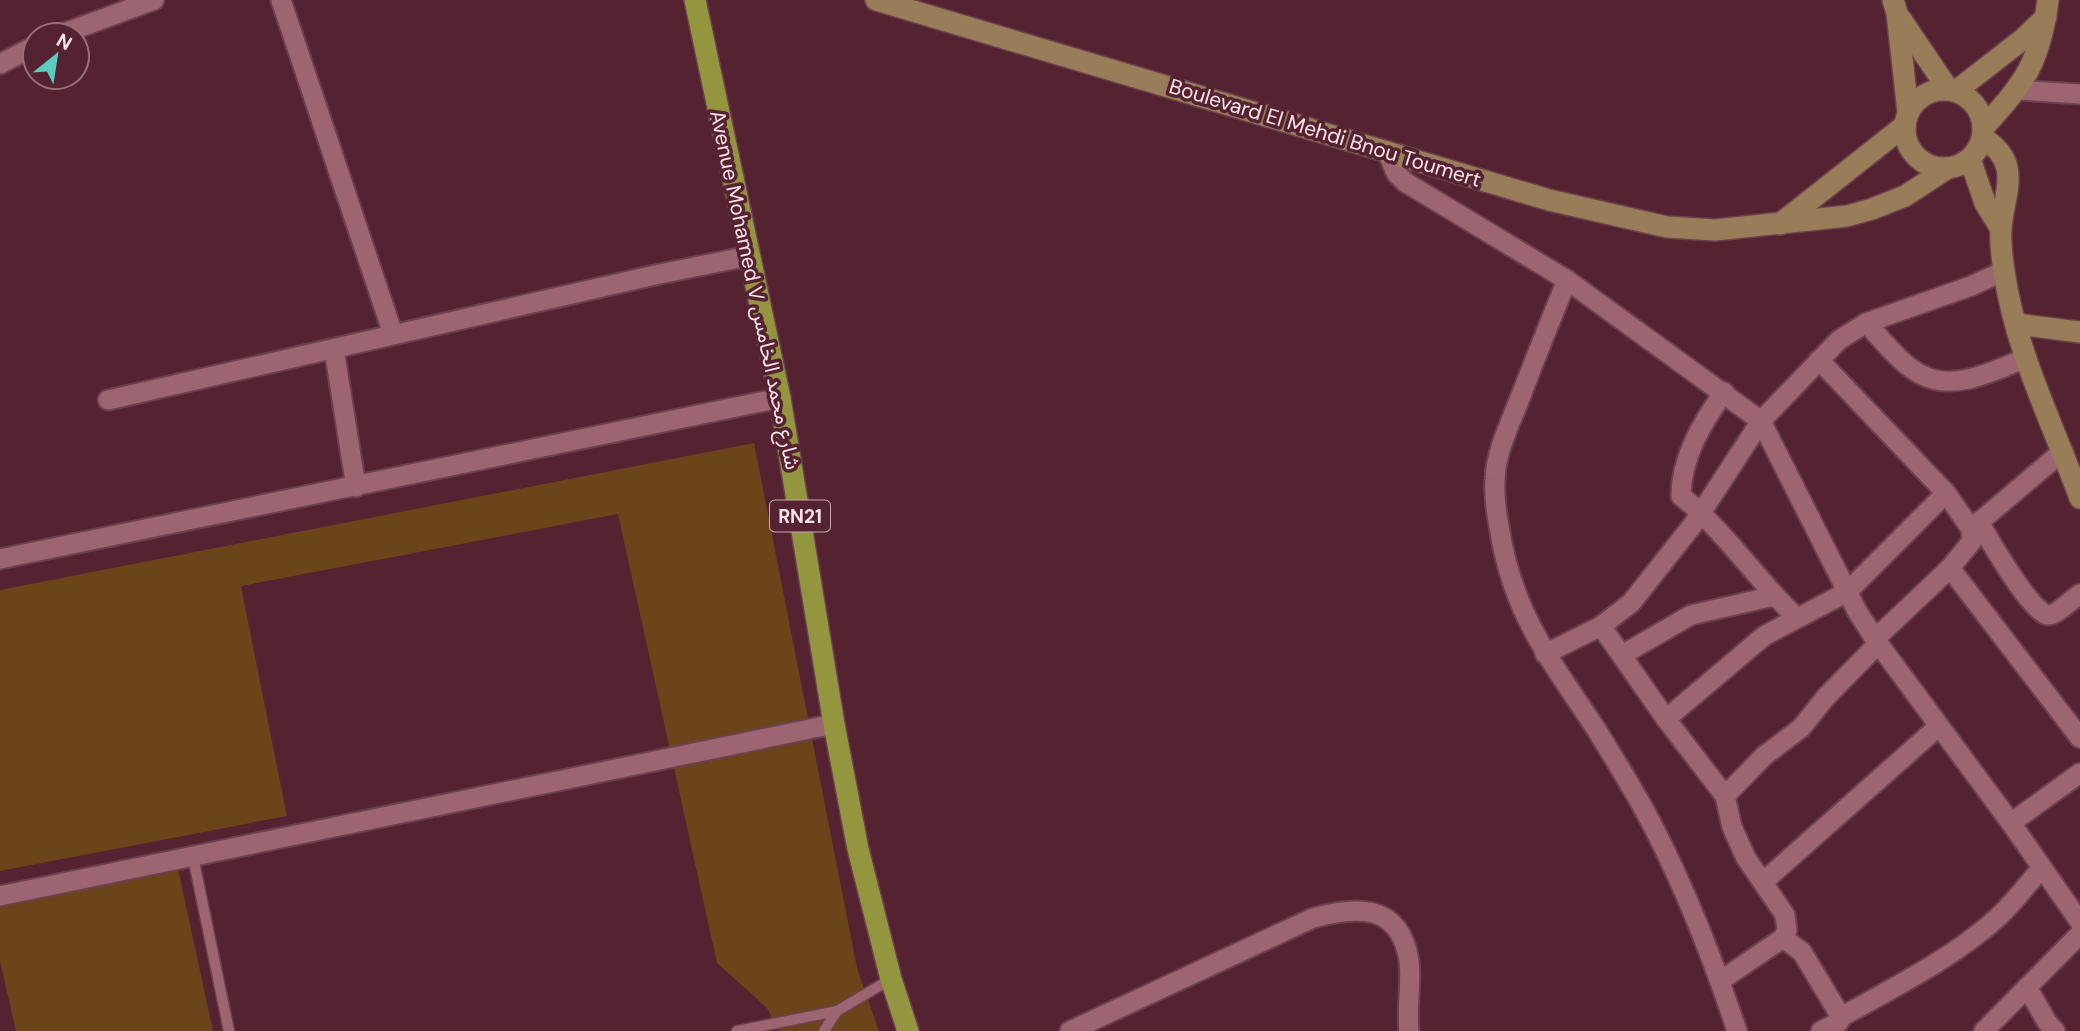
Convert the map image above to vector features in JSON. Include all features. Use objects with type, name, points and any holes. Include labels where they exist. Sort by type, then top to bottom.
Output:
[{"type":"main road","name":"Avenue Mohamed V شارع محمد الخامس","points":[[695,0],[780,398],[834,724],[858,849],[891,979],[908,1031]]},
{"type":"main road","name":"Boulevard El Mehdi Bnou Toumert","points":[[876,0],[1549,200],[1657,225],[1715,230],[1847,216],[1905,195],[1948,168],[1970,159]]},
{"type":"main road","points":[[1895,7],[1952,90]]},
{"type":"main road","points":[[1895,7],[1906,139],[1912,152],[1922,161],[1934,167],[1948,168]]},
{"type":"main road","points":[[1952,90],[2015,46],[2047,8]]},
{"type":"main road","points":[[1983,132],[2017,90],[2036,58],[2047,8]]},
{"type":"main road","points":[[1780,224],[1906,119],[1914,102],[1924,94],[1936,90],[1952,90],[1967,96],[1982,115],[1983,132],[1978,149],[1970,159],[1985,203],[2001,229]]},
{"type":"main road","points":[[1983,132],[2001,153],[2007,167],[2009,180],[2001,229],[2004,271],[2016,324],[2026,358],[2080,498]]},
{"type":"main road","points":[[2016,324],[2080,332]]},
{"type":"street","points":[[91,23],[154,0]]},
{"type":"street","points":[[281,0],[393,334]]},
{"type":"street","points":[[0,64],[21,53]]},
{"type":"street","points":[[2017,90],[2080,94]]},
{"type":"street","points":[[1387,151],[1396,173],[1405,182],[1567,280],[1761,421],[1847,592],[1877,641],[2080,922]]},
{"type":"street","points":[[108,400],[642,277],[749,256]]},
{"type":"street","points":[[1545,654],[1601,626],[1630,603],[1702,512],[1761,421],[1839,340],[1866,323],[1971,286],[2004,271]]},
{"type":"street","points":[[1567,280],[1502,442],[1495,477],[1496,505],[1509,577],[1521,610],[1545,654],[1597,731],[1641,804],[1676,875],[1720,981],[1737,1031]]},
{"type":"street","points":[[1866,323],[1910,367],[1933,379],[1971,378],[2026,358]]},
{"type":"street","points":[[334,349],[356,487]]},
{"type":"street","points":[[1819,360],[1975,526],[2038,610],[2045,615],[2052,615],[2080,594]]},
{"type":"street","points":[[1724,393],[1702,424],[1681,479],[1681,496],[1702,512],[1774,596],[1797,618]]},
{"type":"street","points":[[0,559],[780,398]]},
{"type":"street","points":[[1725,796],[1764,756],[1801,729],[1877,641],[1950,569],[1972,541],[1975,526],[2063,451]]},
{"type":"street","points":[[1666,719],[1764,636],[1847,592],[1946,493]]},
{"type":"street","points":[[1950,569],[2080,738]]},
{"type":"street","points":[[1622,654],[1691,615],[1774,596]]},
{"type":"street","points":[[1601,626],[1666,719],[1725,796],[1746,858],[1785,915],[1787,930],[1783,938],[1720,981]]},
{"type":"street","points":[[0,896],[834,724]]},
{"type":"street","points":[[1763,882],[1939,726]]},
{"type":"street","points":[[2011,823],[2080,773]]},
{"type":"street","points":[[1821,1031],[1912,978],[1987,927],[2042,868]]},
{"type":"street","points":[[1070,1031],[1313,918],[1364,909],[1382,916],[1396,928],[1404,942],[1409,961],[1409,1031]]},
{"type":"street","points":[[1984,1031],[2080,934]]},
{"type":"street","points":[[1783,938],[1802,952],[1841,1017]]},
{"type":"street","points":[[2027,987],[2055,1031]]},
{"type":"lane","points":[[193,857],[229,1031]]},
{"type":"lane","points":[[737,1031],[768,1028],[837,1011],[891,979]]},
{"type":"lane","points":[[824,1031],[837,1011]]},
{"type":"shaded area","points":[[754,443],[857,968],[879,1031],[779,1031],[767,1008],[717,963],[618,514],[241,586],[287,816],[0,871],[0,590]]},
{"type":"shaded area","points":[[178,869],[213,1031],[16,1031],[0,961],[0,905]]}]
